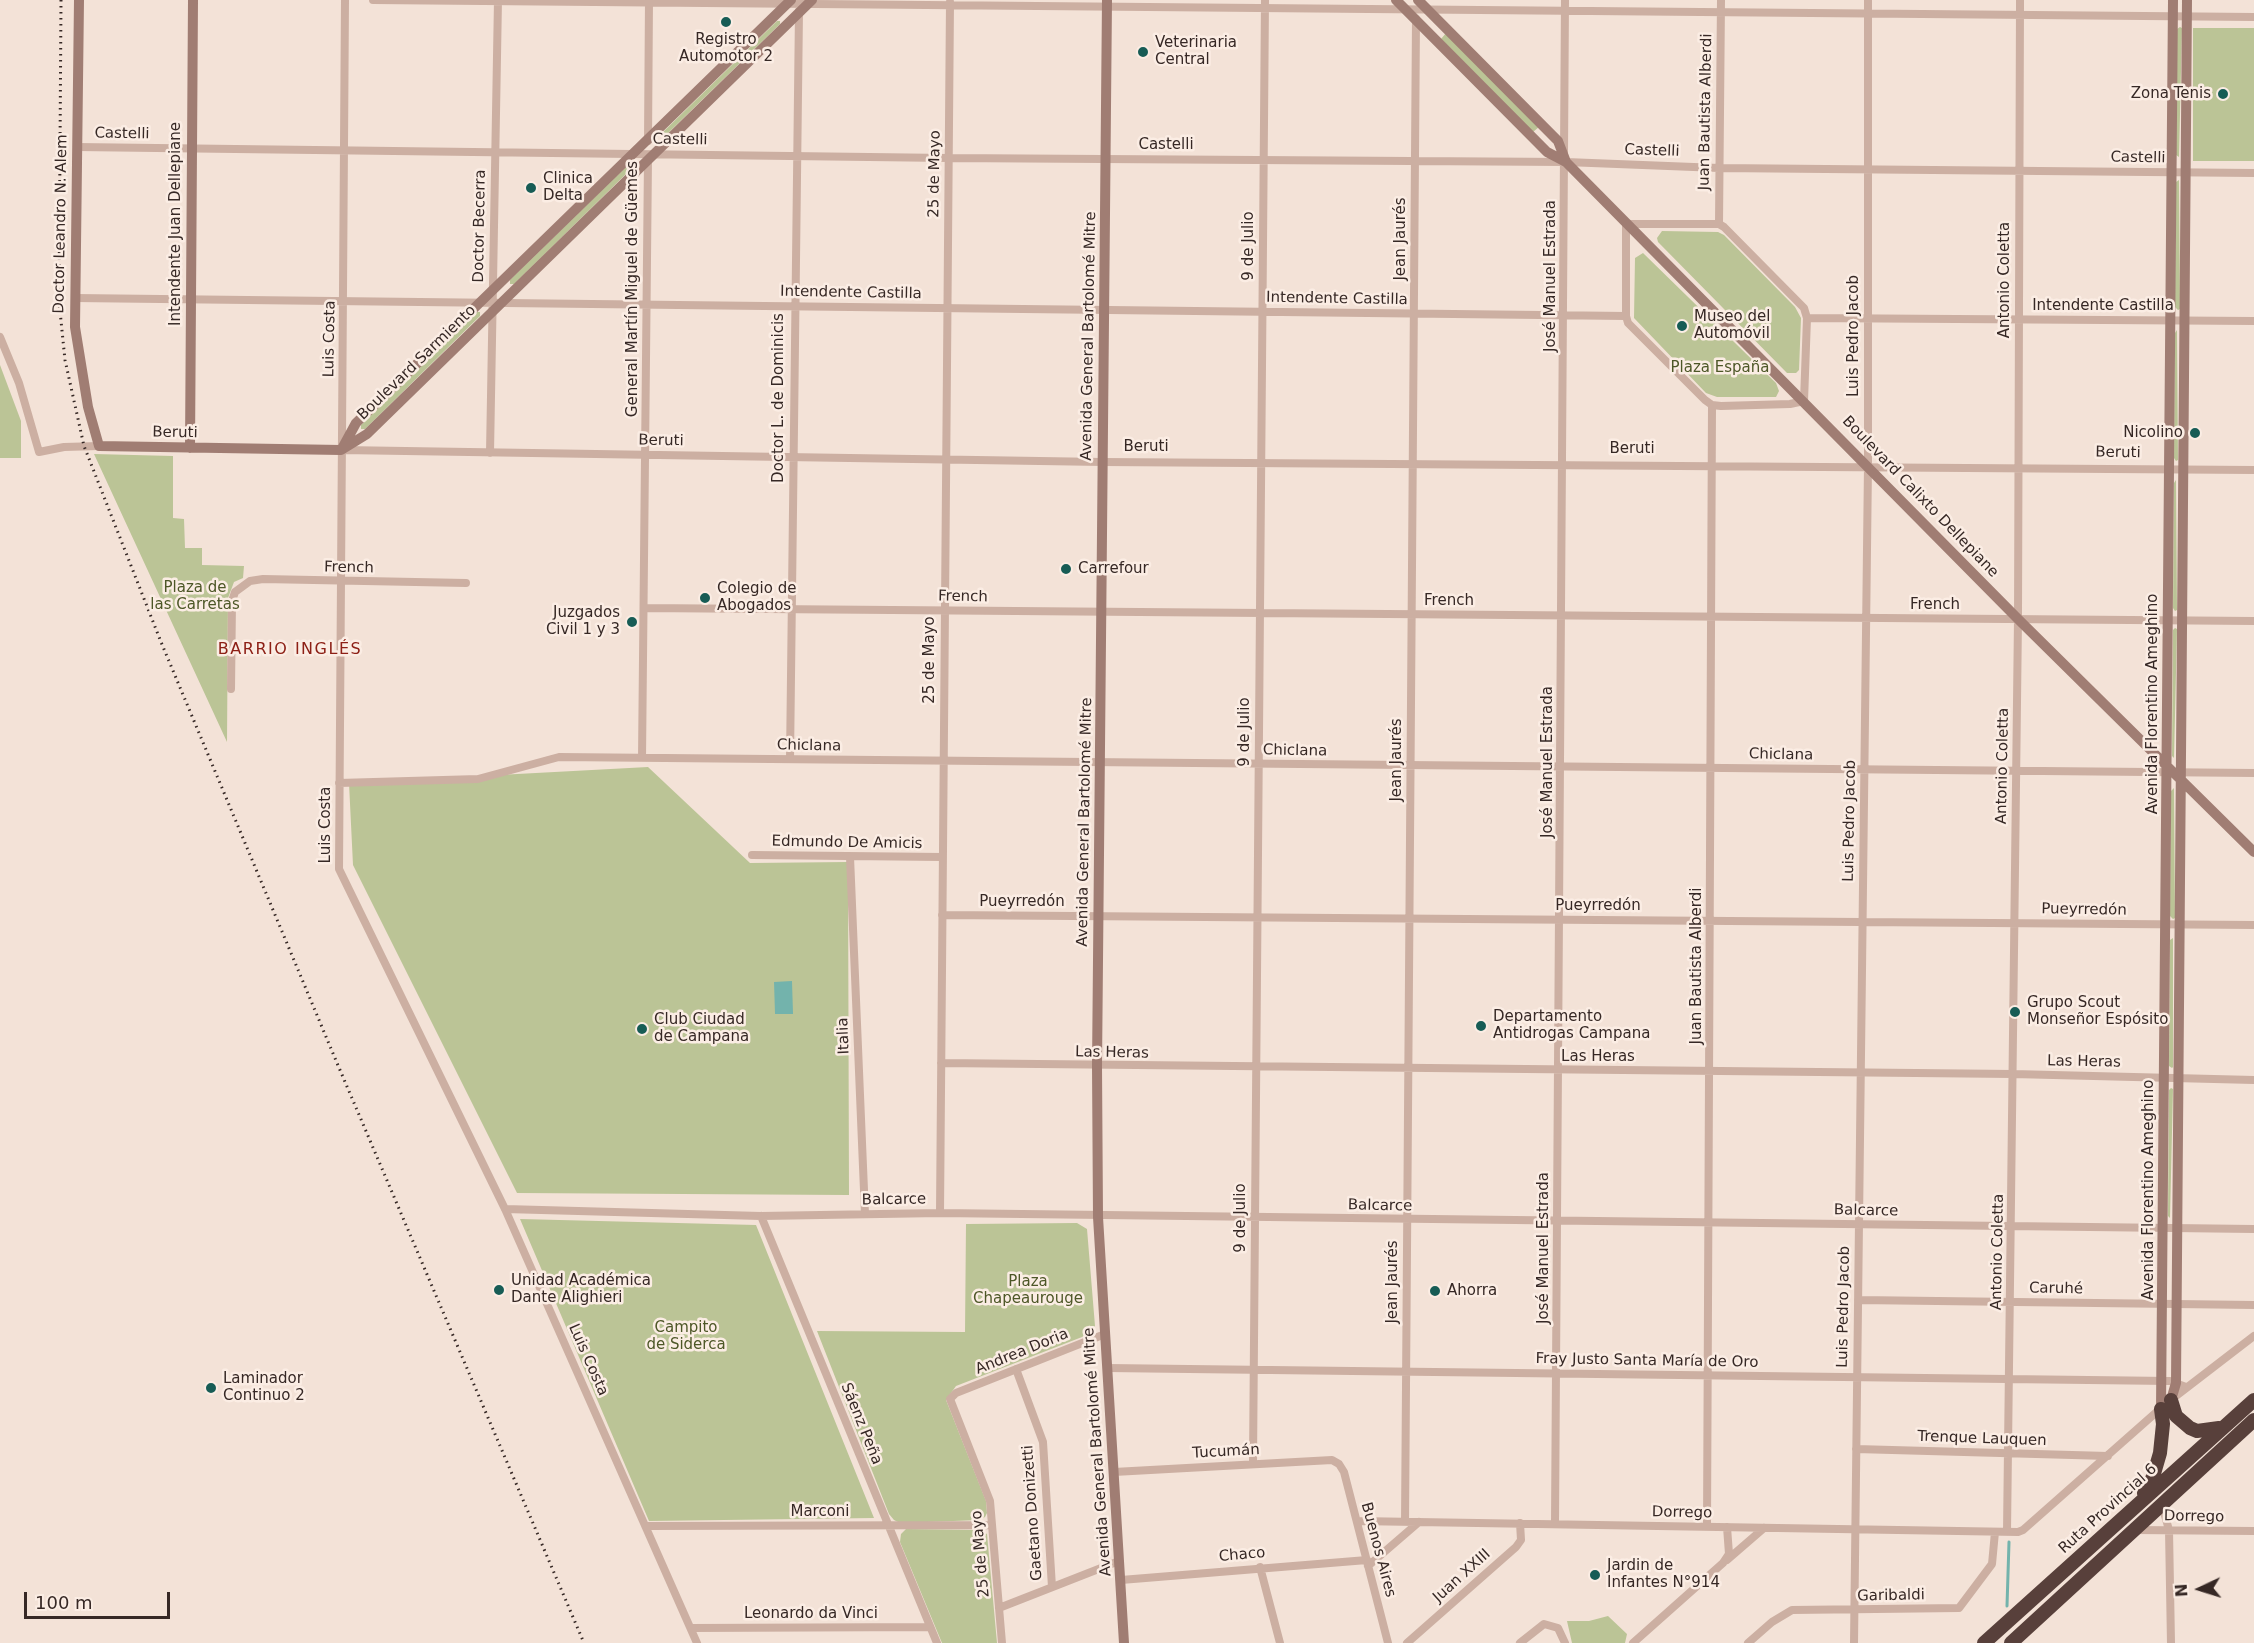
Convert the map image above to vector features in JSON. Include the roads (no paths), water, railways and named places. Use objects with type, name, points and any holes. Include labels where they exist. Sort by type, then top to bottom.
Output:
[{"type":"highway","name":"Ruta Provincial 6","points":[[1984,1643],[2223,1425],[2254,1400]]},
{"type":"highway","points":[[2166,1404],[2190,1428],[2208,1431],[2223,1425]]},
{"type":"highway","points":[[2136,1506],[2157,1466],[2166,1404]]},
{"type":"highway","points":[[2010,1643],[2254,1420]]},
{"type":"main road","name":"Doctor Leandro N. Alem","points":[[79,0],[75,298],[79,361],[99,446]]},
{"type":"main road","name":"Intendente Juan Dellepiane","points":[[190,448],[193,0]]},
{"type":"main road","name":"Boulevard Calixto Dellepiane","points":[[1396,0],[1428,11],[1558,141],[1566,162]]},
{"type":"main road","name":"Avenida Florentino Ameghino","points":[[2166,1404],[2181,1385],[2176,1304],[2180,925],[2168,621],[2173,0]]},
{"type":"main road","name":"Avenida Florentino Ameghino","points":[[2166,1404],[2163,1381],[2163,1304],[2166,924],[2182,621],[2187,0]]},
{"type":"main road","name":"Avenida General Bartolomé Mitre","points":[[1107,3],[1097,1066],[1098,1217],[1124,1643]]},
{"type":"main road","name":"Boulevard Sarmiento","points":[[341,450],[356,423],[633,153],[799,4]]},
{"type":"main road","name":"Boulevard Sarmiento","points":[[341,450],[367,434],[650,156],[799,4]]},
{"type":"main road","name":"Boulevard Calixto Dellepiane","points":[[1414,8],[1547,153],[1566,162],[1868,465],[2018,620],[2254,852]]},
{"type":"main road","name":"Beruti","points":[[99,446],[341,450]]},
{"type":"street","name":"Luis Costa","points":[[345,0],[338,858],[344,882],[505,1209],[697,1643]]},
{"type":"street","points":[[372,0],[799,4],[950,2],[1265,4],[1414,8]]},
{"type":"street","name":"José Manuel Estrada","points":[[1555,1524],[1565,315],[1565,0]]},
{"type":"street","name":"Juan Bautista Alberdi","points":[[1719,224],[1721,0]]},
{"type":"street","name":"Luis Pedro Jacob","points":[[1854,1643],[1868,465],[1866,318],[1868,0]]},
{"type":"street","name":"Antonio Coletta","points":[[2007,1532],[2017,771],[2020,0]]},
{"type":"street","name":"Doctor Becerra","points":[[490,453],[495,306],[493,290],[498,1]]},
{"type":"street","name":"General Martín Miguel de Güemes","points":[[642,758],[650,156],[648,139],[649,2]]},
{"type":"street","name":"25 de Mayo","points":[[940,1213],[950,2]]},
{"type":"street","name":"Doctor L. de Dominicis","points":[[790,759],[795,155],[799,4]]},
{"type":"street","name":"9 de Julio","points":[[1253,1463],[1265,4]]},
{"type":"street","name":"Jean Jaurés","points":[[1405,1521],[1415,160],[1414,8]]},
{"type":"street","points":[[1428,11],[1565,9],[2254,18]]},
{"type":"street","name":"Castelli","points":[[77,147],[633,153],[650,156],[1415,160],[1566,162],[1719,168],[2254,173]]},
{"type":"street","points":[[1626,224],[1719,224],[1725,227],[1804,308],[1807,318],[1804,401],[1790,404],[1712,405],[1628,323],[1626,316],[1626,224]]},
{"type":"street","name":"Intendente Castilla","points":[[75,298],[479,303],[495,306],[647,304],[1626,316]]},
{"type":"street","name":"Intendente Castilla","points":[[1807,318],[2254,321]]},
{"type":"street","name":"Beruti","points":[[0,337],[19,383],[39,452],[64,447],[99,446]]},
{"type":"street","name":"Juan Bautista Alberdi","points":[[1707,1527],[1714,464],[1712,405]]},
{"type":"street","name":"Beruti","points":[[341,450],[1103,462],[1868,465],[2254,470]]},
{"type":"street","name":"French","points":[[231,689],[232,601],[235,592],[250,581],[263,579],[466,583]]},
{"type":"street","name":"French","points":[[644,608],[2254,621]]},
{"type":"street","name":"Chiclana","points":[[339,783],[478,779],[558,757],[2254,773]]},
{"type":"street","name":"Edmundo De Amicis","points":[[752,855],[942,857]]},
{"type":"street","name":"Italia","points":[[850,857],[865,1214]]},
{"type":"street","name":"Pueyrredón","points":[[942,915],[2254,925]]},
{"type":"street","name":"Las Heras","points":[[941,1063],[2013,1074],[2254,1080]]},
{"type":"street","name":"Balcarce","points":[[505,1209],[761,1216],[940,1213],[1098,1217],[2254,1229]]},
{"type":"street","name":"Sáenz Peña","points":[[761,1216],[937,1643]]},
{"type":"street","name":"Caruhé","points":[[1858,1300],[2254,1305]]},
{"type":"street","name":"Andrea Doria","points":[[950,1399],[956,1393],[1105,1334]]},
{"type":"street","points":[[2181,1385],[2254,1336]]},
{"type":"street","name":"Fray Justo Santa María de Oro","points":[[1107,1368],[2163,1381],[2181,1385]]},
{"type":"street","name":"Gaetano Donizetti","points":[[1016,1369],[1043,1443],[1052,1587]]},
{"type":"street","name":"25 de Mayo","points":[[950,1399],[986,1489],[992,1526],[1002,1643]]},
{"type":"street","points":[[2007,1532],[2023,1530],[2166,1404]]},
{"type":"street","name":"Trenque Lauquen","points":[[1856,1449],[2108,1456]]},
{"type":"street","name":"Tucumán","points":[[1114,1472],[1332,1460],[1339,1464]]},
{"type":"street","name":"Buenos Aires","points":[[1339,1464],[1344,1473],[1388,1643]]},
{"type":"street","points":[[2162,1504],[2169,1530],[2171,1643]]},
{"type":"street","name":"Dorrego","points":[[1357,1521],[2007,1532]]},
{"type":"street","points":[[1368,1563],[1419,1522]]},
{"type":"street","name":"Juan XXIII","points":[[1407,1643],[1516,1547],[1521,1540],[1520,1523]]},
{"type":"street","name":"Marconi","points":[[647,1526],[992,1526]]},
{"type":"street","points":[[1723,1563],[1729,1554],[1727,1527]]},
{"type":"street","points":[[1634,1642],[1764,1528]]},
{"type":"street","name":"Dorrego","points":[[2134,1530],[2254,1531]]},
{"type":"street","name":"Garibaldi","points":[[1748,1643],[1772,1622],[1792,1611],[1959,1608],[1992,1564],[1995,1532]]},
{"type":"street","points":[[999,1608],[1119,1561]]},
{"type":"street","name":"Chaco","points":[[1120,1580],[1260,1567],[1368,1563]]},
{"type":"street","points":[[1260,1567],[1280,1643]]},
{"type":"street","points":[[1520,1643],[1536,1628],[1544,1624],[1558,1628],[1565,1643]]},
{"type":"street","name":"Leonardo da Vinci","points":[[691,1628],[930,1628]]},
{"type":"water","points":[[792,981],[793,1014],[775,1014],[774,982]]},
{"type":"waterway","points":[[2007,1606],[2009,1542]]},
{"type":"railway","points":[[61,0],[59,301],[65,360],[84,446],[161,642],[584,1643]]},
{"type":"place","name":"Registro Automotor 2","points":[[726,22]]},
{"type":"place","name":"Veterinaria Central","points":[[1143,52]]},
{"type":"place","name":"Zona Tenis","points":[[2223,94]]},
{"type":"place","name":"Clinica Delta","points":[[531,188]]},
{"type":"place","name":"Museo del Automóvil","points":[[1682,326]]},
{"type":"place","name":"Nicolino","points":[[2195,433]]},
{"type":"place","name":"Carrefour","points":[[1066,569]]},
{"type":"place","name":"Colegio de Abogados","points":[[705,598]]},
{"type":"place","name":"Juzgados Civil 1 y 3","points":[[632,622]]},
{"type":"place","name":"Grupo Scout Monseñor Espósito","points":[[2015,1012]]},
{"type":"place","name":"Departamento Antidrogas Campana","points":[[1481,1026]]},
{"type":"place","name":"Club Ciudad de Campana","points":[[642,1029]]},
{"type":"place","name":"Unidad Académica Dante Alighieri","points":[[499,1290]]},
{"type":"place","name":"Ahorra","points":[[1435,1291]]},
{"type":"place","name":"Laminador Continuo 2","points":[[211,1388]]},
{"type":"place","name":"Jardin de Infantes N°914","points":[[1595,1575]]},
{"type":"district","name":"BARRIO INGLÉS","points":[[290,650]]},
{"type":"park label","name":"Plaza España","points":[[1720,368]]},
{"type":"park label","name":"Plaza de las Carretas","points":[[195,596]]},
{"type":"park label","name":"Plaza Chapeaurouge","points":[[1028,1290]]},
{"type":"park label","name":"Campito de Siderca","points":[[686,1336]]}]
